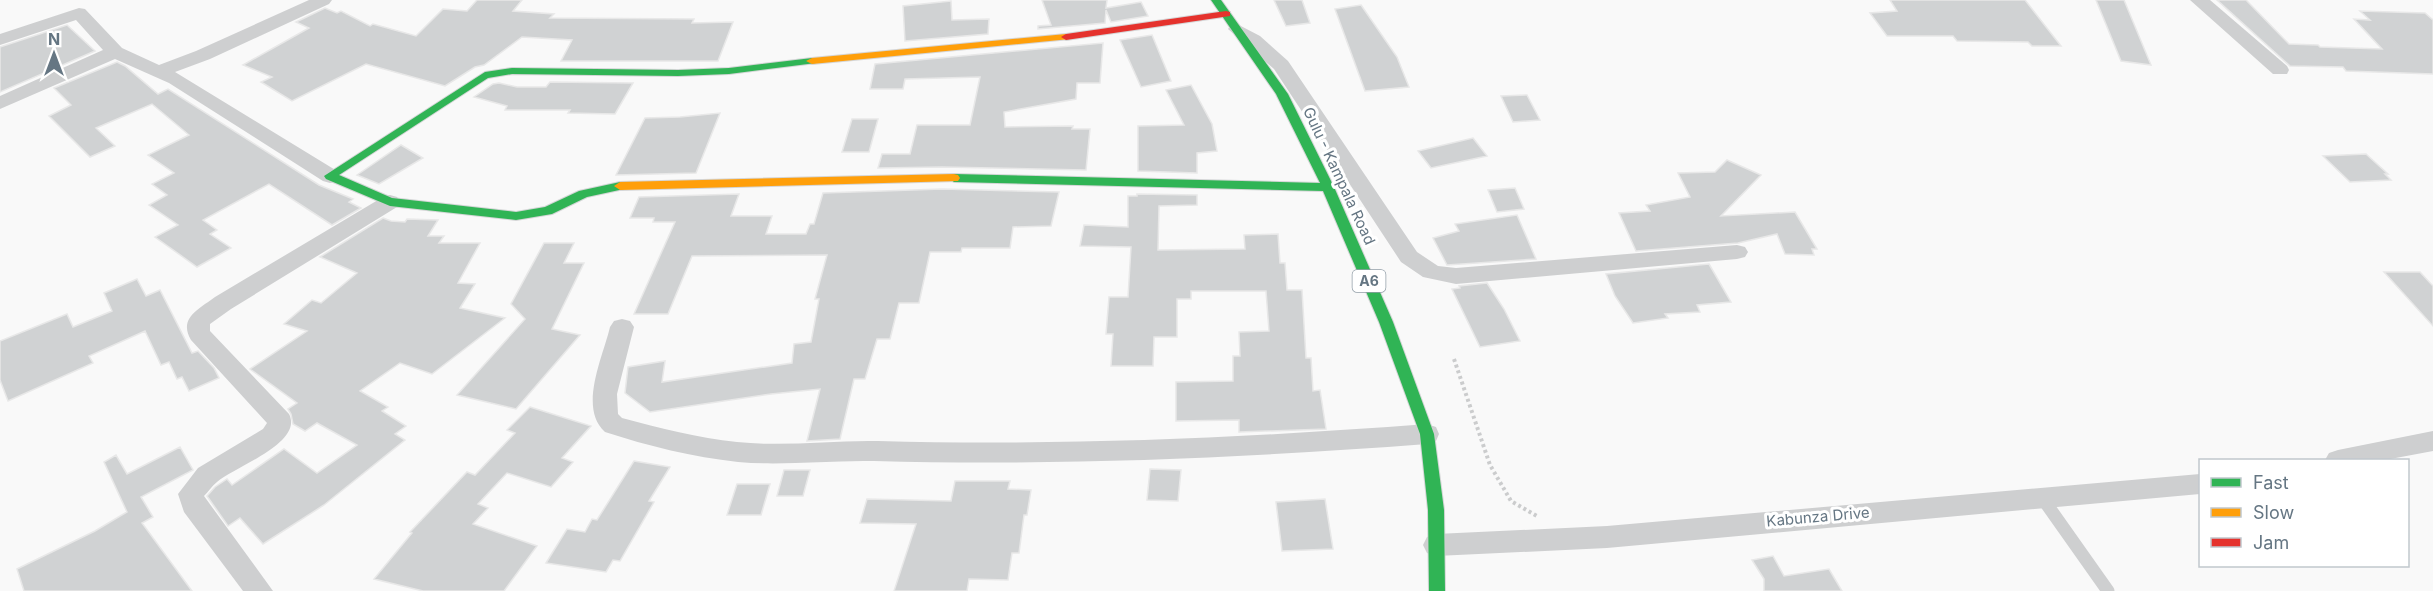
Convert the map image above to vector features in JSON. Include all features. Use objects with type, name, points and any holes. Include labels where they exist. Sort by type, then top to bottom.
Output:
[{"type":"street","points":[[158,72],[203,55],[322,0]]},
{"type":"street","name":"Gulu - Kampala Road","points":[[1216,0],[1282,94],[1328,187],[1386,322],[1427,434],[1436,510],[1437,591]]},
{"type":"street","points":[[2199,0],[2280,70]]},
{"type":"street","points":[[0,40],[79,13],[115,52],[176,79],[330,176],[390,202],[516,216],[548,211],[583,195],[612,186],[942,178],[1328,187]]},
{"type":"street","points":[[330,176],[485,75],[512,71],[678,73],[729,71],[840,57],[1231,21],[1281,65],[1409,257],[1420,268],[1437,275],[1456,276],[1737,252]]},
{"type":"street","points":[[0,103],[115,52]]},
{"type":"street","points":[[256,590],[193,504],[191,494],[207,475],[272,436],[279,428],[280,421],[199,334],[198,321],[222,303],[390,202]]},
{"type":"street","points":[[622,327],[604,394],[606,418],[614,425],[675,442],[739,452],[869,451],[975,454],[1094,452],[1254,447],[1427,434]]},
{"type":"street","points":[[2344,459],[2431,444]]},
{"type":"street","name":"Kabunza Drive","points":[[1436,545],[1552,540],[2199,484]]},
{"type":"lane","points":[[2043,499],[2108,591]]},
{"type":"path","points":[[1454,359],[1490,465],[1511,501],[1532,511],[1541,520],[1552,540]]},
{"type":"building","points":[[477,0],[522,0],[513,11],[554,14],[550,18],[694,19],[692,23],[733,22],[718,61],[561,61],[572,40],[522,37],[484,65],[475,67],[445,86],[366,64],[292,101],[261,82],[272,77],[243,65],[309,28],[296,22],[325,8],[337,13],[341,11],[370,26],[373,24],[416,36],[443,9],[467,11]]},
{"type":"building","points":[[1042,0],[1107,0],[1106,8],[1141,2],[1148,16],[1111,22],[1106,10],[1105,23],[1038,29],[1038,26],[1051,25]]},
{"type":"building","points":[[1274,0],[1302,0],[1310,23],[1286,26]]},
{"type":"building","points":[[1890,0],[2025,0],[2061,46],[2032,46],[2028,42],[1957,41],[1953,36],[1887,36],[1870,13],[1897,11]]},
{"type":"building","points":[[2096,0],[2124,0],[2151,65],[2121,61]]},
{"type":"building","points":[[2217,0],[2246,0],[2289,44],[2320,47],[2382,49],[2354,19],[2370,20],[2360,11],[2425,13],[2433,20],[2433,74],[2346,71],[2343,67],[2290,66]]},
{"type":"building","points":[[951,1],[952,20],[989,19],[988,34],[905,41],[903,6]]},
{"type":"building","points":[[1361,5],[1397,57],[1409,87],[1365,91],[1335,9]]},
{"type":"building","points":[[67,25],[95,51],[0,92],[0,47]]},
{"type":"building","points":[[1152,35],[1171,81],[1141,87],[1120,40]]},
{"type":"building","points":[[1103,43],[1100,83],[1077,83],[1076,99],[1004,112],[1005,127],[1073,126],[1072,129],[1090,129],[1086,170],[878,168],[882,154],[910,154],[917,125],[970,125],[980,77],[905,79],[903,89],[870,89],[875,64]]},
{"type":"building","points":[[117,62],[158,94],[168,89],[319,185],[353,199],[349,202],[361,208],[332,225],[269,184],[203,220],[217,230],[210,234],[231,248],[197,267],[155,237],[178,225],[149,205],[167,195],[152,184],[174,173],[148,155],[189,135],[152,104],[96,128],[115,146],[90,157],[49,116],[71,105],[54,88]]},
{"type":"building","points":[[550,82],[633,83],[615,114],[568,113],[570,110],[505,110],[507,106],[474,97],[493,84],[546,87]]},
{"type":"building","points":[[1191,85],[1212,124],[1217,151],[1197,153],[1197,173],[1138,171],[1138,126],[1184,125],[1166,90]]},
{"type":"building","points":[[1527,95],[1540,120],[1513,122],[1501,96]]},
{"type":"building","points":[[720,113],[696,173],[616,175],[645,118]]},
{"type":"building","points":[[852,119],[878,119],[869,152],[842,152]]},
{"type":"building","points":[[1473,138],[1487,156],[1431,168],[1418,151]]},
{"type":"building","points":[[401,145],[423,158],[379,184],[357,175]]},
{"type":"building","points":[[2366,154],[2388,174],[2385,174],[2391,180],[2350,182],[2323,156]]},
{"type":"building","points":[[1727,160],[1761,175],[1721,216],[1795,212],[1817,249],[1812,249],[1814,255],[1785,254],[1777,234],[1738,243],[1636,251],[1619,213],[1650,211],[1646,205],[1690,197],[1678,173],[1715,172]]},
{"type":"building","points":[[1515,188],[1524,209],[1497,212],[1488,190]]},
{"type":"building","points":[[942,189],[1059,192],[1051,226],[1013,227],[1010,248],[962,248],[961,252],[930,252],[919,303],[899,303],[890,339],[877,339],[865,379],[854,379],[840,439],[807,441],[820,389],[650,412],[625,393],[628,367],[665,361],[662,382],[792,363],[794,344],[811,342],[819,299],[815,299],[827,255],[692,256],[668,314],[634,314],[675,222],[653,222],[654,218],[630,218],[639,197],[739,194],[731,216],[772,216],[766,234],[806,234],[810,224],[814,224],[823,193]]},
{"type":"building","points":[[1137,194],[1197,195],[1197,205],[1159,206],[1158,250],[1245,249],[1244,235],[1278,234],[1280,263],[1285,263],[1287,290],[1302,290],[1306,358],[1311,358],[1313,391],[1320,390],[1326,429],[1239,432],[1239,420],[1176,421],[1176,382],[1233,381],[1233,356],[1240,356],[1239,332],[1269,331],[1266,291],[1191,291],[1191,299],[1177,299],[1177,337],[1154,337],[1153,366],[1111,366],[1113,334],[1106,334],[1109,297],[1128,297],[1131,247],[1080,246],[1084,225],[1128,227],[1128,196],[1137,196]]},
{"type":"building","points":[[1517,215],[1536,259],[1447,265],[1433,238],[1459,231],[1455,224]]},
{"type":"building","points":[[383,218],[405,222],[407,219],[438,220],[428,236],[444,236],[439,243],[480,243],[458,283],[475,284],[460,308],[505,318],[432,374],[400,363],[360,391],[388,407],[382,411],[406,426],[395,434],[405,440],[324,505],[263,544],[240,518],[228,526],[207,496],[215,487],[227,479],[232,485],[284,449],[317,473],[357,445],[317,423],[305,431],[293,424],[288,409],[297,403],[250,369],[307,331],[284,324],[312,300],[321,303],[357,273],[320,257]]},
{"type":"building","points":[[544,243],[574,243],[564,263],[584,263],[552,329],[580,335],[516,409],[457,395],[525,319],[511,304]]},
{"type":"building","points":[[1709,264],[1731,302],[1697,305],[1700,312],[1665,314],[1668,318],[1633,323],[1615,296],[1606,274]]},
{"type":"building","points":[[2384,272],[2420,272],[2433,286],[2433,326]]},
{"type":"building","points":[[137,279],[146,296],[160,290],[192,353],[198,351],[214,368],[219,378],[189,391],[182,377],[177,379],[169,362],[161,365],[145,331],[89,356],[93,363],[8,401],[0,380],[0,341],[67,314],[73,327],[112,311],[104,293]]},
{"type":"building","points":[[1487,283],[1504,309],[1520,341],[1480,347],[1452,289]]},
{"type":"building","points":[[530,407],[591,426],[562,458],[573,462],[551,487],[507,473],[478,504],[488,508],[473,524],[537,546],[504,591],[423,591],[374,579],[412,533],[410,532],[467,472],[475,475],[515,433],[507,430]]},
{"type":"building","points":[[180,447],[193,470],[141,497],[153,517],[142,523],[192,591],[24,591],[17,569],[95,531],[127,512],[104,462],[116,455],[127,474]]},
{"type":"building","points":[[634,461],[670,467],[649,501],[654,502],[620,561],[613,560],[606,572],[546,563],[567,529],[585,532],[592,519],[597,520]]},
{"type":"building","points":[[1150,469],[1181,470],[1178,501],[1147,500]]},
{"type":"building","points":[[784,470],[810,470],[803,496],[777,496]]},
{"type":"building","points":[[955,481],[1010,481],[1008,489],[1031,490],[1027,515],[1024,515],[1019,553],[1012,553],[1008,580],[969,579],[967,591],[894,591],[916,524],[860,523],[867,499],[951,501]]},
{"type":"building","points":[[737,484],[770,484],[761,515],[727,515]]},
{"type":"building","points":[[1325,499],[1333,549],[1282,551],[1276,502]]},
{"type":"building","points":[[1773,556],[1784,576],[1829,569],[1842,591],[1764,591],[1764,579],[1752,560]]},
{"type":"traffic: fast","points":[[1216,0],[1282,94],[1328,187],[1386,322],[1427,434],[1436,510],[1437,591]]},
{"type":"traffic: fast","points":[[620,186],[583,194],[548,211],[516,216],[390,202],[330,176],[485,75],[512,71],[678,73],[729,71],[812,61]]},
{"type":"traffic: fast","points":[[954,178],[1328,187]]},
{"type":"traffic: slow","points":[[812,61],[1066,37]]},
{"type":"traffic: slow","points":[[620,186],[954,178]]},
{"type":"traffic: jam","points":[[1066,37],[1226,14]]}]
